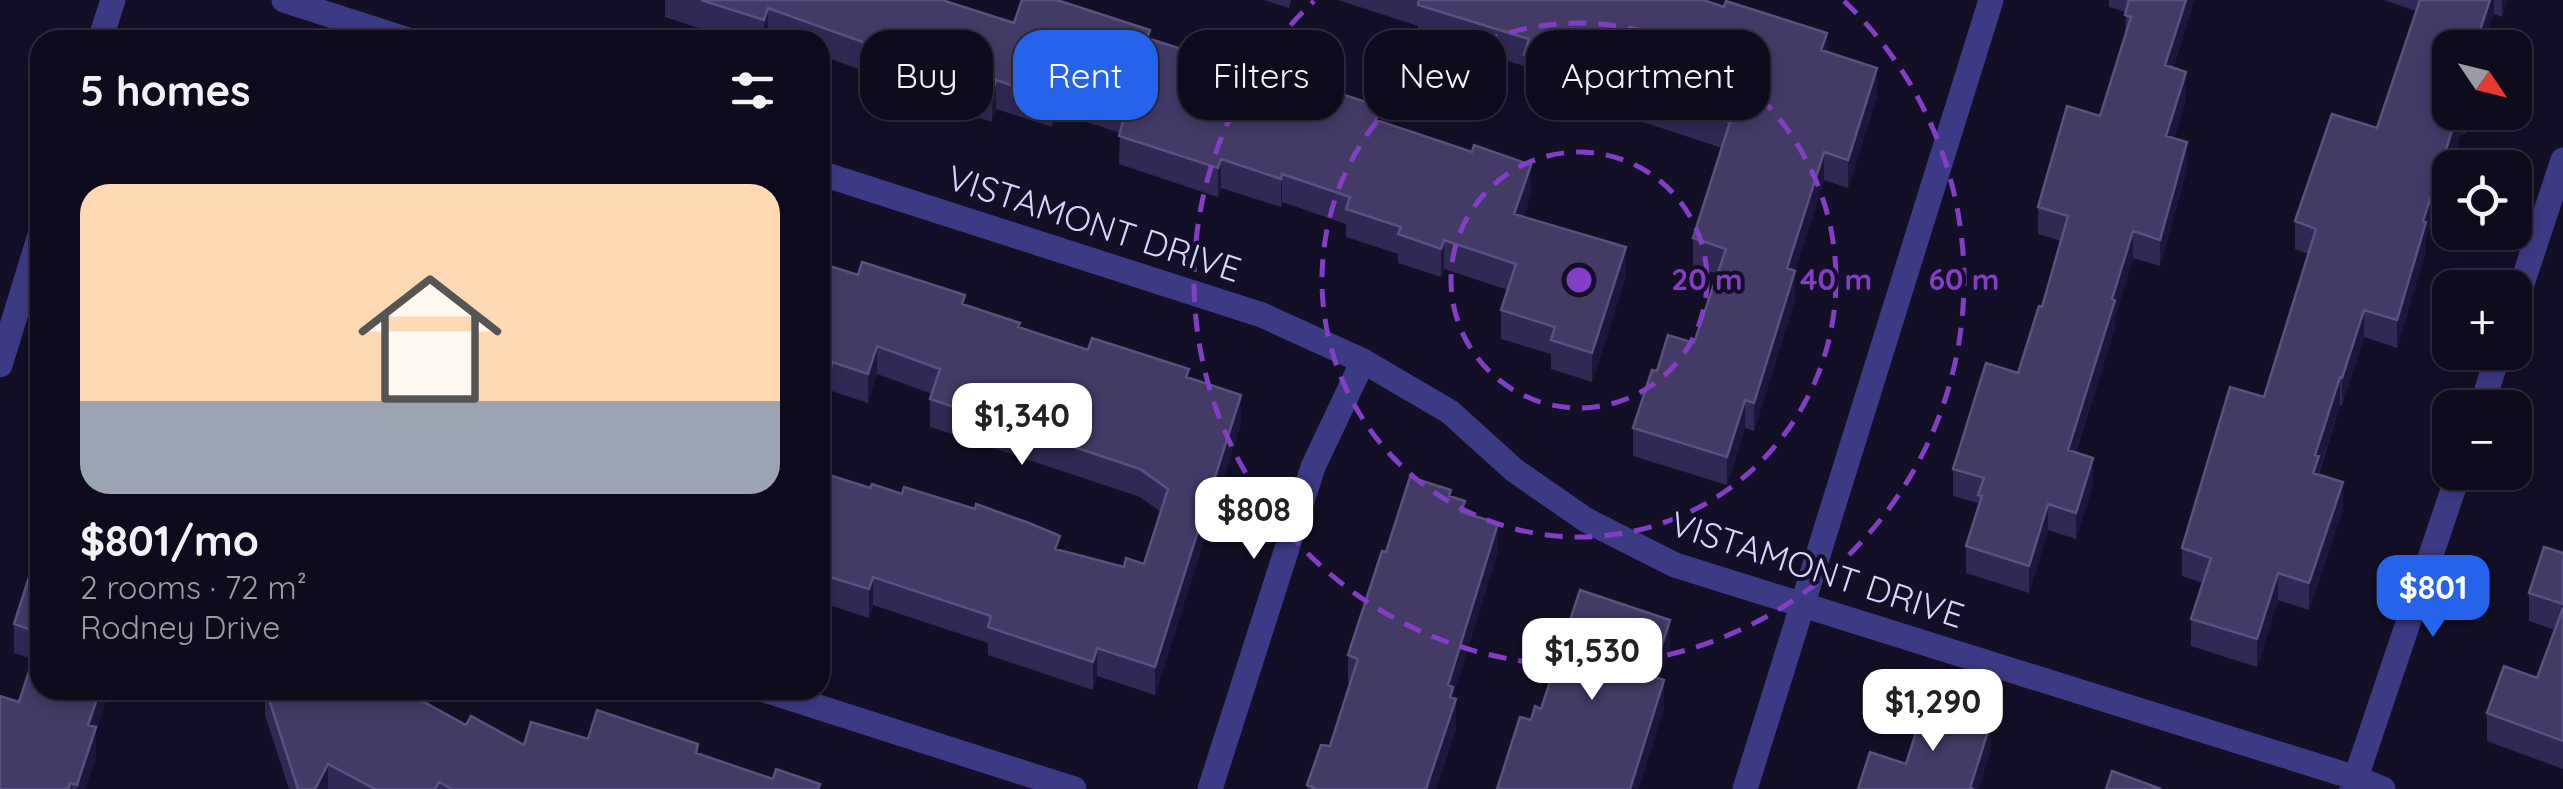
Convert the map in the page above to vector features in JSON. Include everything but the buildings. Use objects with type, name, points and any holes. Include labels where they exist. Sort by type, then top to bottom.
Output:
[{"type":"street","points":[[103,30],[113,0]]},
{"type":"street","points":[[284,0],[377,30]]},
{"type":"street","points":[[1745,789],[1991,0]]},
{"type":"street","points":[[2527,270],[2563,160]]},
{"type":"street","name":"VISTAMONT DRIVE","points":[[830,176],[1262,315],[1363,360],[1450,412],[1514,470],[1586,520],[1675,565],[2354,783],[2383,789]]},
{"type":"street","points":[[0,365],[30,268]]},
{"type":"street","points":[[1210,789],[1313,467],[1363,360]]},
{"type":"street","points":[[2354,783],[2453,490]]},
{"type":"street","points":[[797,700],[1074,789]]}]
